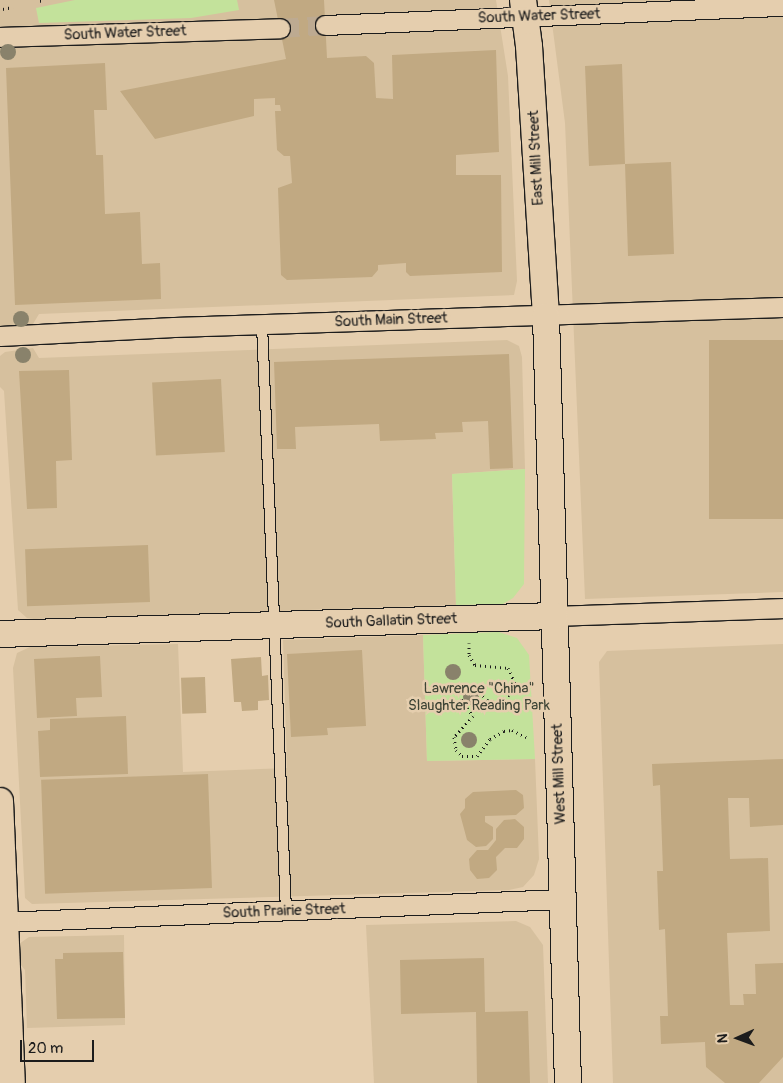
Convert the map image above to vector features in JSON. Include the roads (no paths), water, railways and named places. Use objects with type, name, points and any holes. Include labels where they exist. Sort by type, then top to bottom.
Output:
[{"type":"main road","name":"East Mill Street","points":[[524,8],[546,316]]},
{"type":"main road","name":"West Mill Street","points":[[546,316],[568,1083]]},
{"type":"main road","name":"South Gallatin Street","points":[[0,634],[555,616]]},
{"type":"main road","points":[[0,801],[2,922],[12,1083]]},
{"type":"street","name":"South Water Street","points":[[325,25],[524,8],[783,6]]},
{"type":"street","name":"South Water Street","points":[[0,38],[280,28]]},
{"type":"street","name":"South Main Street","points":[[0,336],[262,324],[783,308]]},
{"type":"street","name":"South Gallatin Street","points":[[555,616],[783,608]]},
{"type":"street","name":"South Prairie Street","points":[[2,922],[562,899]]},
{"type":"lane","points":[[262,324],[286,911]]},
{"type":"tunnel","points":[[280,28],[325,25]]},
{"type":"park label","name":"Lawrence \"China\" Slaughter Reading Park","points":[[479,696]]}]
